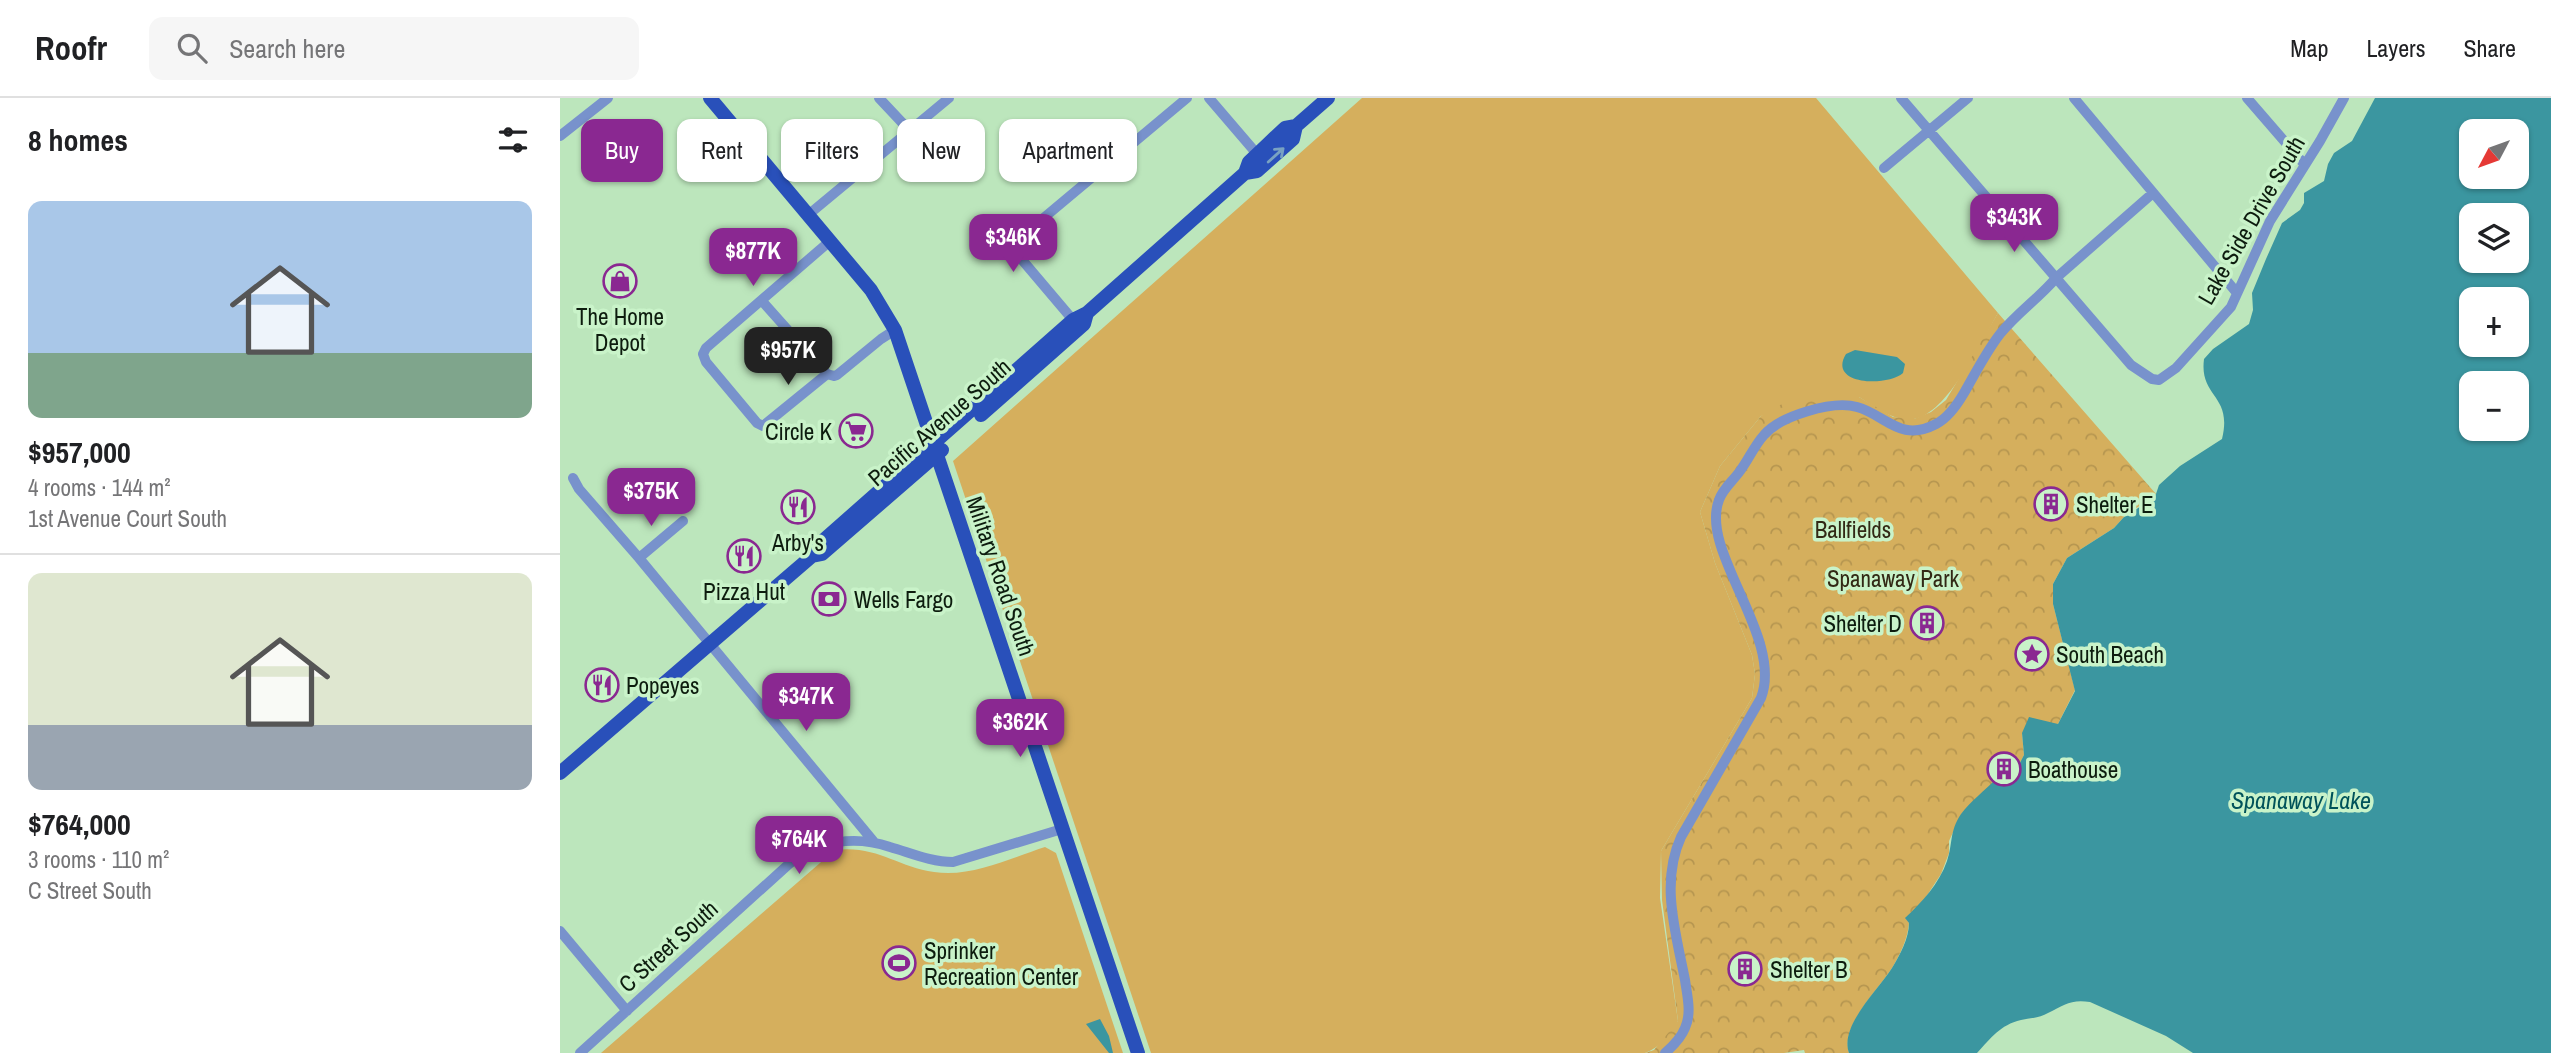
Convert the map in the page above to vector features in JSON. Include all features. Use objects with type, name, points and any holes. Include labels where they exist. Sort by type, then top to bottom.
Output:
[{"type":"main road","name":"Military Road South","points":[[710,98],[871,290],[895,330],[1138,1053]]},
{"type":"main road","name":"Pacific Avenue South","points":[[560,773],[812,556],[817,546],[936,449],[1080,316],[1245,173],[1249,162],[1285,128],[1296,126],[1328,98]]},
{"type":"main road","name":"Pacific Avenue South","points":[[1245,173],[1257,171],[1293,139],[1296,126]]},
{"type":"street","points":[[560,136],[608,98]]},
{"type":"street","points":[[879,98],[899,119]]},
{"type":"street","points":[[925,119],[950,98]]},
{"type":"street","points":[[1080,316],[1014,248],[1034,226],[1187,98]]},
{"type":"street","points":[[1209,98],[1257,154]]},
{"type":"street","points":[[1901,98],[2056,278]]},
{"type":"street","points":[[1884,168],[1968,98]]},
{"type":"street","points":[[2074,98],[2237,293]]},
{"type":"street","points":[[2247,98],[2305,165]]},
{"type":"street","name":"Lake Side Drive South","points":[[2056,278],[2131,365],[2152,379],[2163,379],[2226,313],[2270,221],[2344,98]]},
{"type":"street","points":[[808,215],[897,142]]},
{"type":"street","points":[[1665,1053],[1679,1039],[1688,1017],[1686,987],[1671,900],[1669,877],[1672,860],[1681,837],[1750,720],[1765,685],[1765,671],[1758,641],[1721,545],[1717,524],[1719,498],[1765,434],[1776,425],[1811,409],[1837,405],[1857,407],[1889,425],[1904,429],[1927,428],[1942,421],[1957,404],[1999,336],[2056,278],[2153,193]]},
{"type":"street","points":[[827,374],[763,426],[757,423],[714,373],[703,354],[830,241]]},
{"type":"street","points":[[762,301],[827,374],[837,375],[895,330]]},
{"type":"street","points":[[573,478],[579,489],[874,842]]},
{"type":"street","points":[[639,558],[683,521]]},
{"type":"street","name":"C Street South","points":[[580,1053],[796,858],[828,843],[851,840],[874,842],[935,861],[953,862],[1062,829]]},
{"type":"street","points":[[560,931],[627,1011]]},
{"type":"green space","points":[[1362,98],[1816,98],[1998,313],[1951,391],[1926,414],[1914,419],[1899,418],[1859,397],[1761,416],[1720,466],[1700,512],[1715,563],[1752,655],[1755,674],[1752,698],[1661,851],[1660,898],[1678,1021],[1664,1040],[1645,1053],[1151,1053],[953,461]]},
{"type":"green space","name":"Spanaway Park","points":[[1998,313],[2156,494],[2124,517],[2114,528],[2067,558],[2053,584],[2053,604],[2075,690],[2058,724],[2022,733],[2024,755],[2009,785],[1962,813],[1949,841],[1949,853],[1941,874],[1922,903],[1906,918],[1908,929],[1898,958],[1855,1020],[1848,1042],[1849,1053],[1805,1053],[1804,1050],[1784,1053],[1645,1053],[1654,1050],[1678,1021],[1662,900],[1661,851],[1752,698],[1755,674],[1752,655],[1715,563],[1700,512],[1720,466],[1761,416],[1798,395],[1833,393],[1859,397],[1893,417],[1914,419],[1931,412],[1946,400]]},
{"type":"green space","name":"Sprinker Recreation Center","points":[[1045,847],[1056,853],[1123,1053],[601,1053],[835,850],[850,849],[875,853],[921,869],[948,873],[991,866]]},
{"type":"water","name":"Spanaway Lake","points":[[2375,98],[2551,98],[2551,1053],[2193,1053],[2166,1036],[2090,1002],[2078,1001],[2042,1016],[2007,1025],[1977,1053],[1849,1053],[1847,1042],[1855,1020],[1901,952],[1909,929],[1905,918],[1918,906],[1944,869],[1953,832],[1961,814],[1996,779],[2009,784],[2024,755],[2022,733],[2029,717],[2058,724],[2075,691],[2053,604],[2053,584],[2067,558],[2114,528],[2124,517],[2156,494],[2159,485],[2180,466],[2222,439],[2223,413],[2206,382],[2204,359],[2213,349],[2249,324],[2253,310],[2252,293],[2282,223],[2300,210],[2304,203],[2304,193],[2324,181],[2334,153],[2352,141]]},
{"type":"water","points":[[1855,350],[1897,357],[1905,364],[1903,373],[1885,380],[1873,381],[1851,377],[1842,364],[1846,354]]},
{"type":"water","points":[[1100,1019],[1109,1036],[1113,1053],[1109,1053],[1086,1024]]},
{"type":"place","name":"The Home Depot","points":[[620,281]]},
{"type":"place","name":"Circle K","points":[[856,431]]},
{"type":"place","name":"Shelter E","points":[[2051,504]]},
{"type":"place","name":"Arby's","points":[[798,507]]},
{"type":"place","name":"Pizza Hut","points":[[744,556]]},
{"type":"place","name":"Wells Fargo","points":[[829,599]]},
{"type":"place","name":"Shelter D","points":[[1927,623]]},
{"type":"place","name":"South Beach","points":[[2032,654]]},
{"type":"place","name":"Popeyes","points":[[602,685]]},
{"type":"place","name":"Boathouse","points":[[2004,769]]},
{"type":"place","name":"Sprinker Recreation Center","points":[[899,963]]},
{"type":"place","name":"Shelter B","points":[[1745,969]]},
{"type":"park label","name":"Ballfields","points":[[1853,529]]}]
